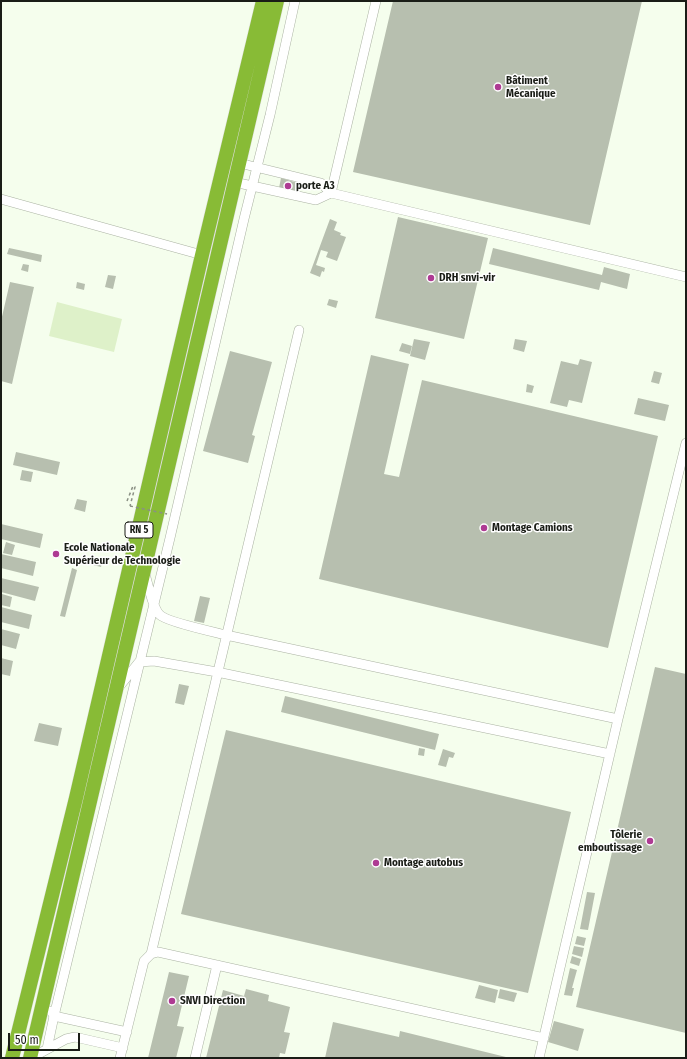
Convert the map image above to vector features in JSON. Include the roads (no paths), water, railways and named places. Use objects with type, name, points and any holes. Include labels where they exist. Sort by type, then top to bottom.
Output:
[{"type":"highway","name":"RN 5","points":[[12,1058],[78,790],[202,255],[263,1]]},
{"type":"highway","name":"RN 5","points":[[31,1058],[277,1]]},
{"type":"street","points":[[47,1049],[270,115],[295,1]]},
{"type":"street","points":[[331,193],[376,1]]},
{"type":"street","points":[[239,163],[321,183],[331,193],[686,277]]},
{"type":"street","points":[[234,182],[316,200],[331,193]]},
{"type":"street","points":[[1,199],[202,255]]},
{"type":"street","points":[[151,954],[299,330]]},
{"type":"street","points":[[539,1058],[618,719],[686,444]]},
{"type":"street","points":[[144,568],[154,604],[160,616],[174,622],[226,635],[618,719]]},
{"type":"street","points":[[116,691],[139,662],[154,661],[217,672],[610,754]]},
{"type":"street","points":[[120,1058],[144,961],[151,954],[158,952],[544,1038]]},
{"type":"street","points":[[195,1058],[217,965]]},
{"type":"street","points":[[44,1001],[54,1016],[127,1032]]},
{"type":"street","points":[[31,1058],[66,1039],[75,1037],[123,1048]]},
{"type":"place","name":"Bâtiment Mécanique","points":[[498,87]]},
{"type":"place","name":"porte A3","points":[[288,186]]},
{"type":"place","name":"DRH snvi-vir","points":[[431,278]]},
{"type":"place","name":"Montage Camions","points":[[484,528]]},
{"type":"place","name":"Ecole Nationale Supérieur de Technologie","points":[[56,554]]},
{"type":"place","name":"Tôlerie emboutissage","points":[[650,841]]},
{"type":"place","name":"Montage autobus","points":[[376,863]]},
{"type":"place","name":"SNVI Direction","points":[[172,1001]]}]
